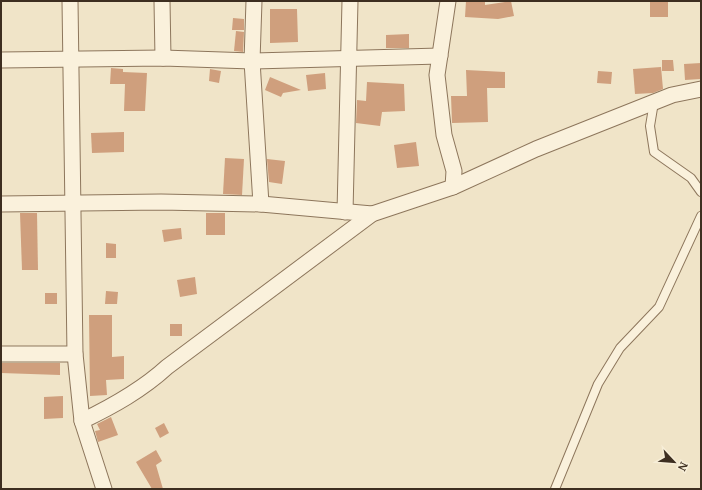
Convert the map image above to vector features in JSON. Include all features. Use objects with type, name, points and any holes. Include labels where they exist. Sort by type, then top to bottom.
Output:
[{"type":"street","points":[[70,1],[75,354],[82,421],[104,489]]},
{"type":"street","points":[[162,1],[163,58]]},
{"type":"street","points":[[254,1],[252,61],[261,204]]},
{"type":"street","points":[[345,212],[350,58],[350,1]]},
{"type":"street","points":[[448,1],[437,75],[444,136],[454,171],[453,187]]},
{"type":"street","points":[[1,60],[163,58],[252,61],[440,56]]},
{"type":"street","points":[[82,421],[110,407],[151,382],[167,367],[372,214],[453,187],[536,149],[672,95],[701,90]]},
{"type":"street","points":[[1,204],[73,202],[261,204],[372,214]]},
{"type":"street","points":[[1,354],[75,354]]},
{"type":"lane","points":[[654,102],[650,126],[654,152],[691,178],[701,192]]},
{"type":"lane","points":[[555,489],[598,384],[620,348],[659,307],[701,216]]},
{"type":"building","points":[[466,1],[485,1],[485,5],[511,1],[514,16],[498,19],[465,17]]},
{"type":"building","points":[[650,1],[668,1],[668,17],[650,17]]},
{"type":"building","points":[[270,9],[297,9],[298,42],[270,43]]},
{"type":"building","points":[[233,18],[244,19],[244,30],[232,30]]},
{"type":"building","points":[[236,31],[244,32],[243,52],[234,51]]},
{"type":"building","points":[[409,34],[409,48],[386,48],[386,35]]},
{"type":"building","points":[[662,60],[673,60],[674,71],[662,71]]},
{"type":"building","points":[[701,63],[701,79],[685,80],[684,64]]},
{"type":"building","points":[[661,67],[663,89],[653,93],[635,94],[633,69]]},
{"type":"building","points":[[111,68],[123,69],[123,72],[147,73],[145,111],[124,111],[125,84],[110,84]]},
{"type":"building","points":[[210,69],[221,71],[219,83],[209,81]]},
{"type":"building","points":[[466,70],[505,72],[505,88],[487,88],[488,122],[452,123],[451,96],[467,96]]},
{"type":"building","points":[[598,71],[612,72],[611,84],[597,83]]},
{"type":"building","points":[[325,73],[326,89],[308,91],[306,75]]},
{"type":"building","points":[[270,77],[301,90],[283,93],[281,97],[265,90]]},
{"type":"building","points":[[367,82],[404,84],[405,111],[382,112],[380,126],[356,123],[357,100],[366,101]]},
{"type":"building","points":[[124,132],[124,152],[92,153],[91,133]]},
{"type":"building","points":[[416,142],[419,166],[397,168],[394,145]]},
{"type":"building","points":[[225,158],[244,159],[242,195],[223,194]]},
{"type":"building","points":[[267,159],[285,161],[282,184],[269,182]]},
{"type":"building","points":[[20,213],[37,213],[38,270],[22,270]]},
{"type":"building","points":[[206,213],[225,213],[225,235],[206,235]]},
{"type":"building","points":[[181,228],[182,239],[164,242],[162,230]]},
{"type":"building","points":[[106,243],[116,244],[116,258],[106,258]]},
{"type":"building","points":[[195,277],[197,294],[180,297],[177,280]]},
{"type":"building","points":[[106,291],[118,292],[117,304],[105,304]]},
{"type":"building","points":[[45,293],[57,293],[57,304],[45,304]]},
{"type":"building","points":[[89,315],[112,315],[112,357],[124,356],[124,379],[106,380],[107,395],[90,396]]},
{"type":"building","points":[[170,324],[182,324],[182,336],[170,336]]},
{"type":"building","points":[[1,363],[60,363],[60,375],[1,373]]},
{"type":"building","points":[[63,396],[63,418],[44,419],[44,397]]},
{"type":"building","points":[[111,417],[118,435],[98,442],[95,431],[100,430],[97,424]]},
{"type":"building","points":[[164,423],[169,433],[160,438],[155,428]]},
{"type":"building","points":[[156,450],[162,461],[156,465],[163,489],[152,489],[136,462]]}]
